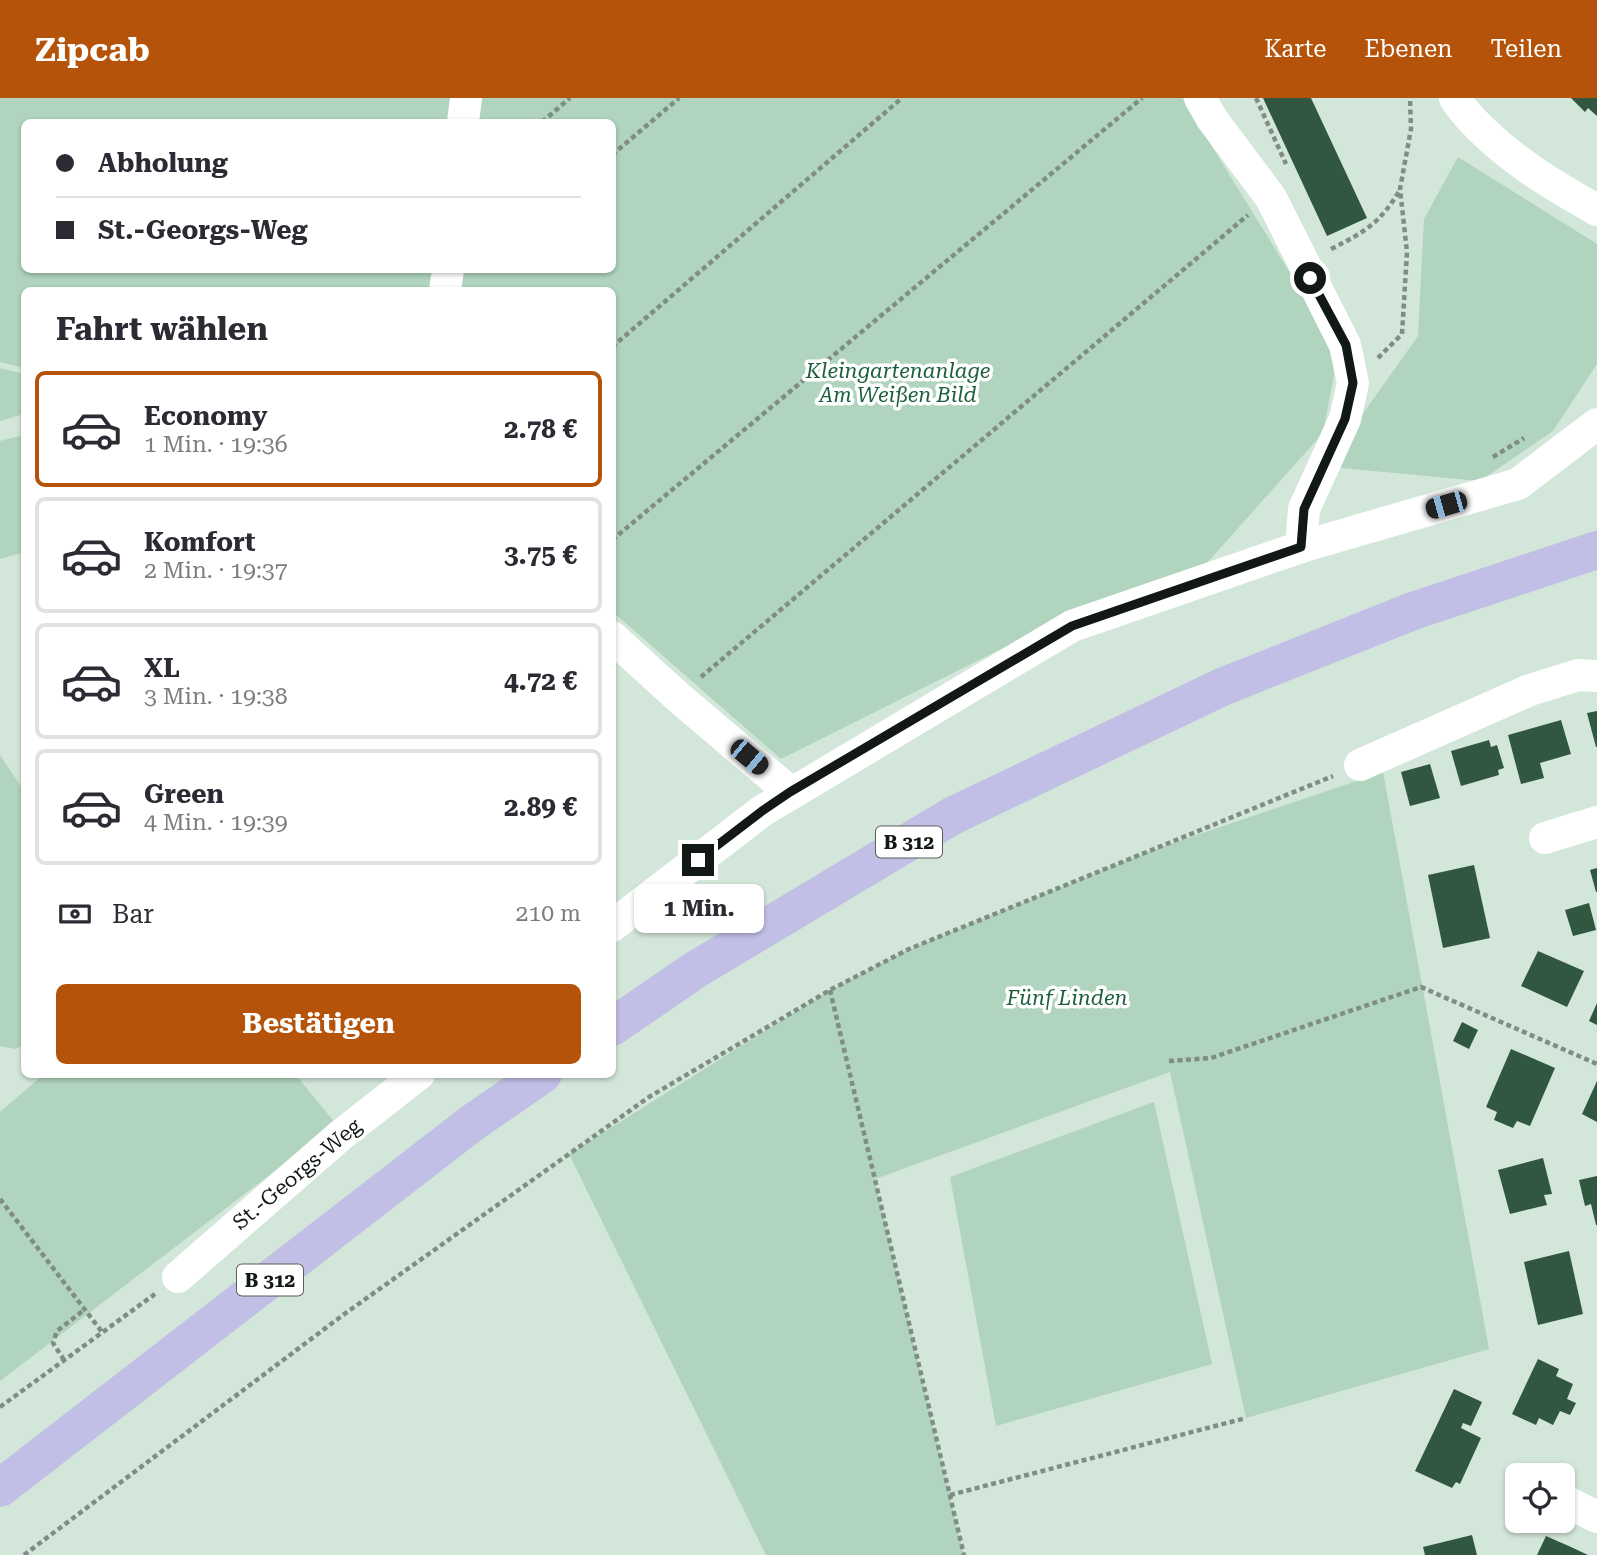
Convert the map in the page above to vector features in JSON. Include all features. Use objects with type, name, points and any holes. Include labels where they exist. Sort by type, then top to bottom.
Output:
[{"type":"main road","name":"B 312","points":[[616,1024],[695,970],[952,816],[1222,687],[1413,611],[1597,551]]},
{"type":"main road","name":"B 312","points":[[0,1488],[472,1123],[537,1078]]},
{"type":"street","points":[[463,119],[466,98]]},
{"type":"street","points":[[1200,98],[1271,198],[1312,283],[1346,345],[1353,383],[1345,419],[1304,509],[1301,547]]},
{"type":"street","points":[[1455,98],[1460,109],[1506,153],[1557,188],[1597,210]]},
{"type":"street","points":[[616,923],[790,792],[1072,626],[1301,547],[1518,484],[1597,424]]},
{"type":"street","points":[[616,641],[790,792]]},
{"type":"street","points":[[1360,765],[1530,690],[1578,675],[1597,676]]},
{"type":"street","points":[[1545,838],[1597,822]]},
{"type":"street","name":"St.-Georgs-Weg","points":[[178,1277],[341,1135],[414,1078]]},
{"type":"street","points":[[1575,1506],[1597,1517]]},
{"type":"path","points":[[546,119],[570,98]]},
{"type":"path","points":[[616,152],[679,98]]},
{"type":"path","points":[[616,344],[902,98]]},
{"type":"path","points":[[616,537],[1142,98]]},
{"type":"path","points":[[1353,383],[1402,334],[1407,252],[1400,190],[1411,129],[1410,98]]},
{"type":"path","points":[[1330,249],[1358,235],[1386,213],[1400,190]]},
{"type":"path","points":[[678,697],[1271,198]]},
{"type":"path","points":[[24,1555],[342,1315],[649,1097],[830,990],[909,949],[1360,765]]},
{"type":"path","points":[[1169,1061],[1211,1058],[1421,987],[1597,1064]]},
{"type":"path","points":[[830,990],[964,1555]]},
{"type":"path","points":[[0,1199],[102,1332]]},
{"type":"path","points":[[0,1407],[178,1277]]},
{"type":"path","points":[[64,1360],[53,1343],[57,1331],[84,1310]]},
{"type":"path","points":[[950,1495],[1246,1418]]},
{"type":"green space","points":[[0,98],[466,98],[463,119],[21,119],[21,273],[448,273],[445,287],[21,287],[21,367],[0,362]]},
{"type":"green space","name":"Kleingartenanlage Am Weißen Bild","points":[[481,98],[1182,98],[1324,328],[1337,359],[1323,433],[1206,564],[1067,616],[781,759],[616,615],[616,287],[454,287],[457,273],[616,273],[616,119],[478,119]]},
{"type":"green space","points":[[1458,157],[1597,244],[1597,364],[1553,431],[1480,481],[1331,467],[1357,422],[1418,336],[1424,219]]},
{"type":"green space","points":[[0,368],[21,373],[21,415],[0,421]]},
{"type":"green space","points":[[21,436],[21,553],[0,559],[0,441]]},
{"type":"green space","points":[[0,755],[21,786],[21,1045],[16,1049],[0,1046]]},
{"type":"green space","name":"Fünf Linden","points":[[1383,772],[1489,1349],[1246,1418],[1170,1072],[875,1179],[964,1555],[766,1555],[569,1154],[830,990],[909,949],[1144,853]]},
{"type":"green space","points":[[40,1078],[298,1078],[336,1124],[0,1381],[0,1112]]},
{"type":"green space","points":[[1154,1102],[1212,1364],[996,1426],[950,1177]]},
{"type":"building","points":[[1263,98],[1311,98],[1367,218],[1327,236]]},
{"type":"building","points":[[1571,98],[1597,98],[1597,116],[1588,108],[1585,112]]},
{"type":"building","points":[[1597,711],[1597,747],[1596,747],[1587,713]]},
{"type":"building","points":[[1561,720],[1571,754],[1540,763],[1544,778],[1521,784],[1508,735]]},
{"type":"building","points":[[1489,740],[1491,747],[1497,745],[1504,768],[1498,770],[1499,775],[1461,786],[1451,751]]},
{"type":"building","points":[[1430,764],[1440,798],[1410,806],[1401,772]]},
{"type":"building","points":[[1474,865],[1490,938],[1443,948],[1428,875]]},
{"type":"building","points":[[1597,868],[1597,892],[1596,892],[1590,870]]},
{"type":"building","points":[[1589,903],[1596,930],[1573,936],[1565,910]]},
{"type":"building","points":[[1538,951],[1584,971],[1567,1007],[1521,986]]},
{"type":"building","points":[[1597,1003],[1597,1025],[1589,1021]]},
{"type":"building","points":[[1462,1022],[1478,1030],[1469,1049],[1453,1041]]},
{"type":"building","points":[[1511,1049],[1555,1068],[1530,1126],[1517,1121],[1513,1128],[1494,1120],[1497,1112],[1486,1107]]},
{"type":"building","points":[[1597,1081],[1597,1122],[1582,1114]]},
{"type":"building","points":[[1543,1158],[1552,1194],[1544,1195],[1547,1205],[1510,1214],[1498,1170]]},
{"type":"building","points":[[1597,1176],[1596,1225],[1591,1204],[1585,1206],[1579,1180]]},
{"type":"building","points":[[1569,1251],[1583,1314],[1538,1325],[1524,1262]]},
{"type":"building","points":[[1538,1359],[1559,1369],[1556,1376],[1573,1384],[1567,1399],[1576,1403],[1570,1415],[1560,1411],[1553,1425],[1539,1418],[1536,1425],[1512,1414]]},
{"type":"building","points":[[1454,1389],[1482,1402],[1471,1426],[1463,1423],[1461,1428],[1481,1438],[1460,1484],[1456,1482],[1452,1488],[1415,1471]]},
{"type":"building","points":[[1472,1535],[1477,1555],[1425,1555],[1423,1547]]},
{"type":"building","points":[[1546,1536],[1571,1547],[1588,1555],[1537,1555]]},
{"type":"route","points":[[698,860],[790,792],[1072,626],[1301,547],[1304,509],[1345,419],[1353,383],[1346,345],[1310,278]]}]
